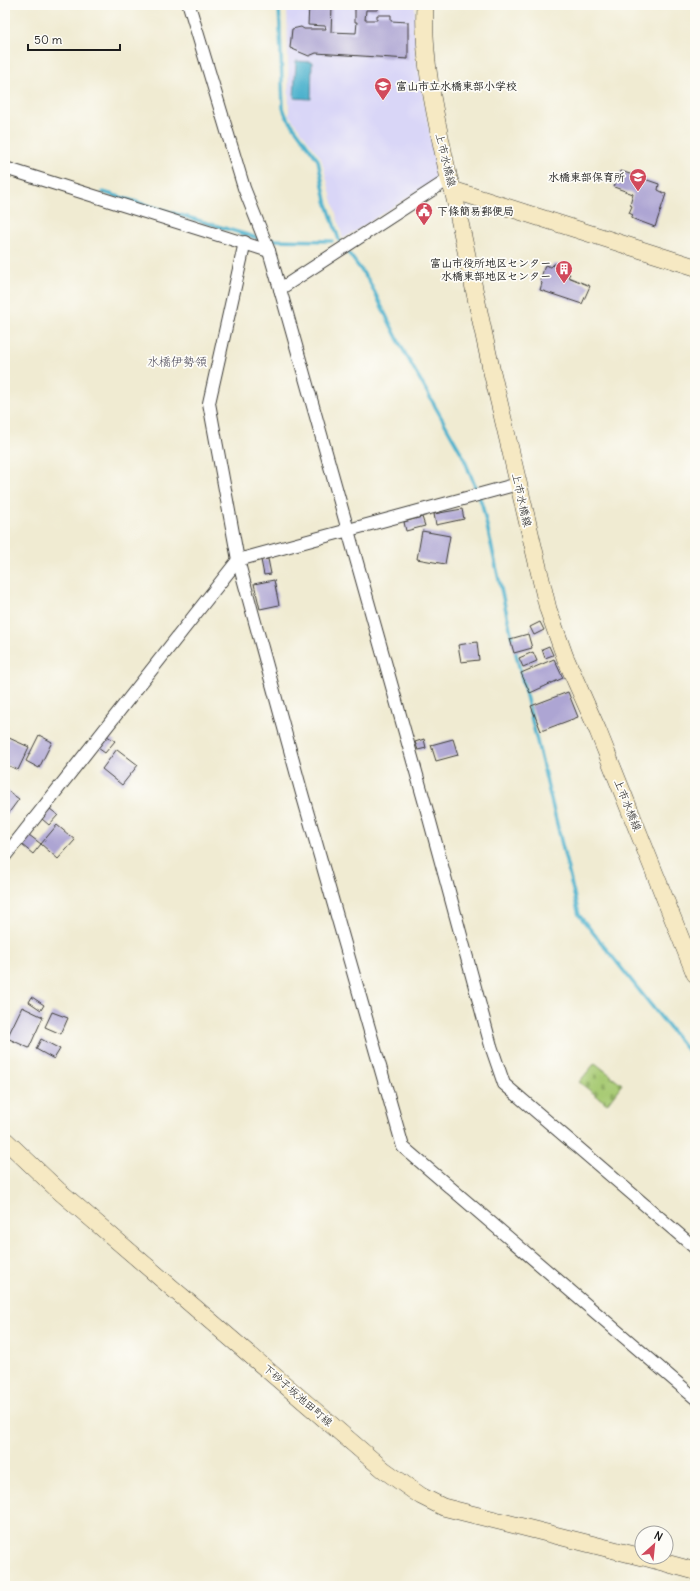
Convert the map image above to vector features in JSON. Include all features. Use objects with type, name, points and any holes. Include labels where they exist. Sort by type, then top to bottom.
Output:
[{"type":"main road","name":"上市水橋線","points":[[424,5],[424,46],[431,92],[490,368],[504,418],[548,609],[565,657],[598,731],[695,974]]},
{"type":"main road","points":[[451,185],[695,268]]},
{"type":"main road","name":"下砂子坂池田町線","points":[[5,1140],[58,1190],[384,1470],[421,1496],[443,1507],[634,1555]]},
{"type":"main road","name":"下砂子坂池田町線","points":[[673,1565],[695,1571]]},
{"type":"street","points":[[189,5],[244,188],[269,251],[427,810],[491,1046],[504,1084],[695,1248]]},
{"type":"street","points":[[5,168],[245,242],[269,251]]},
{"type":"street","points":[[280,289],[451,185]]},
{"type":"street","points":[[245,242],[209,403],[238,560],[301,790],[402,1147],[695,1398]]},
{"type":"street","points":[[5,856],[238,560],[518,484]]},
{"type":"shaded area","points":[[287,5],[415,5],[415,51],[438,178],[343,239],[321,158],[289,115]]},
{"type":"green space","points":[[595,1063],[622,1084],[607,1104],[579,1082]]},
{"type":"water","points":[[296,61],[312,62],[311,99],[294,98]]},
{"type":"building","points":[[309,5],[332,6],[331,32],[356,33],[357,22],[355,22],[355,5],[378,5],[378,10],[366,10],[365,20],[377,20],[377,15],[391,15],[391,21],[408,22],[408,59],[316,53],[309,56],[290,48],[292,29],[301,27],[304,29],[326,29],[325,26],[308,25]]},
{"type":"building","name":"水橋東部保育所","points":[[621,171],[659,184],[658,190],[666,194],[655,227],[631,218],[633,215],[629,213],[632,206],[630,205],[633,194],[614,187]]},
{"type":"building","name":"富山市役所地区センター 水橋東部地区センター","points":[[554,264],[561,265],[563,272],[570,274],[568,277],[590,286],[582,304],[540,290],[542,283],[540,281],[545,265],[551,267]]},
{"type":"building","points":[[462,509],[464,519],[436,525],[434,514]]},
{"type":"building","points":[[422,517],[425,526],[406,531],[404,522]]},
{"type":"building","points":[[422,531],[450,536],[445,564],[417,559]]},
{"type":"building","points":[[268,559],[271,574],[264,575],[261,560]]},
{"type":"building","points":[[274,580],[279,605],[260,609],[254,584]]},
{"type":"building","points":[[540,622],[544,630],[534,635],[530,627]]},
{"type":"building","points":[[528,634],[532,648],[514,653],[510,639]]},
{"type":"building","points":[[477,642],[479,660],[461,662],[458,645]]},
{"type":"building","points":[[549,646],[553,655],[545,658],[542,649]]},
{"type":"building","points":[[533,652],[537,661],[523,667],[519,658]]},
{"type":"building","points":[[554,659],[563,678],[530,693],[521,673]]},
{"type":"building","points":[[568,692],[578,717],[541,731],[531,706]]},
{"type":"building","points":[[39,735],[52,742],[39,768],[26,761]]},
{"type":"building","points":[[107,736],[115,741],[105,753],[98,748]]},
{"type":"building","points":[[9,738],[29,747],[18,770],[5,764],[5,747]]},
{"type":"building","points":[[424,739],[426,748],[418,750],[415,742]]},
{"type":"building","points":[[453,739],[458,755],[436,761],[431,745]]},
{"type":"building","points":[[117,749],[138,765],[122,785],[102,769]]},
{"type":"building","points":[[5,789],[19,799],[5,818]]},
{"type":"building","points":[[50,809],[58,815],[49,825],[42,819]]},
{"type":"building","points":[[57,825],[75,840],[58,859],[41,844]]},
{"type":"building","points":[[29,835],[41,844],[33,854],[22,845]]},
{"type":"building","points":[[32,997],[44,1005],[41,1010],[29,1002]]},
{"type":"building","points":[[22,1007],[43,1017],[29,1048],[7,1038]]},
{"type":"building","points":[[52,1012],[68,1018],[61,1034],[45,1027]]},
{"type":"building","points":[[41,1039],[60,1049],[54,1059],[36,1049]]},
{"type":"waterway","points":[[279,5],[283,108],[286,116],[318,160],[326,201],[339,240],[369,281],[401,346],[463,456],[482,504],[513,642]]},
{"type":"waterway","points":[[103,192],[261,239]]},
{"type":"waterway","points":[[268,240],[332,241]]},
{"type":"waterway","points":[[515,650],[579,915],[695,1060]]},
{"type":"place","name":"富山市立水橋東部小学校","points":[[383,101]]},
{"type":"place","name":"水橋東部保育所","points":[[638,192]]},
{"type":"place","name":"下條簡易郵便局","points":[[424,226]]},
{"type":"place","name":"富山市役所地区センター 水橋東部地区センター","points":[[564,284]]},
{"type":"district","name":"水橋伊勢領","points":[[177,362]]}]
